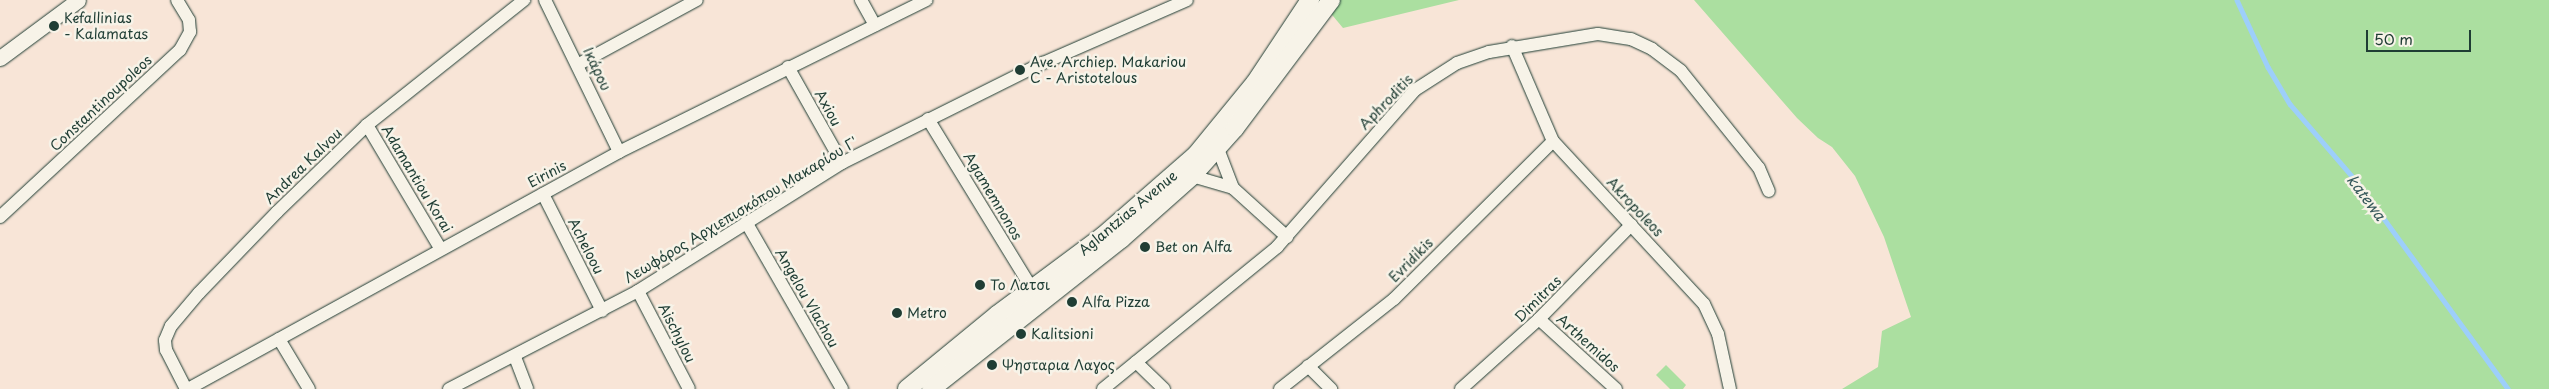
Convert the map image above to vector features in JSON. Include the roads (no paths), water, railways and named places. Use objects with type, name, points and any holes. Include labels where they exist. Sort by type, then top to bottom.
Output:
[{"type":"main road","name":"Aglantzias Avenue","points":[[907,389],[1151,196],[1196,155],[1255,84],[1310,0]]},
{"type":"main road","name":"Aglantzias Avenue","points":[[931,389],[1121,239],[1192,176],[1218,148],[1284,66],[1331,0]]},
{"type":"street","points":[[0,58],[78,0]]},
{"type":"street","name":"Constantinoupoleos","points":[[0,217],[180,50],[190,32],[189,20],[176,0]]},
{"type":"street","name":"Andrea Kalvou","points":[[187,389],[166,350],[165,340],[171,326],[277,212],[367,125],[524,0]]},
{"type":"street","name":"Ικάρου","points":[[545,0],[579,64],[620,152]]},
{"type":"street","points":[[579,64],[697,0]]},
{"type":"street","points":[[861,0],[875,25]]},
{"type":"street","name":"Eirinis","points":[[187,389],[440,248],[620,152],[926,0]]},
{"type":"street","name":"Λεωφόρος Αρχιεπισκόπου Μακαρίου Γ'","points":[[449,389],[515,357],[638,291],[842,163],[1042,63],[1187,0]]},
{"type":"street","name":"Aphroditis","points":[[1103,389],[1287,237],[1415,90],[1457,63],[1512,46],[1598,34],[1631,39],[1652,50],[1681,72],[1759,168],[1769,191]]},
{"type":"street","name":"Akropoleos","points":[[1512,46],[1553,141],[1704,304],[1718,334],[1730,389]]},
{"type":"street","name":"Axiou","points":[[788,68],[842,163]]},
{"type":"street","name":"Agamemnonos","points":[[928,119],[1032,289]]},
{"type":"street","name":"Adamantiou Korai","points":[[367,125],[440,248]]},
{"type":"street","name":"Evridikis","points":[[1280,389],[1394,299],[1553,141]]},
{"type":"street","points":[[1218,148],[1233,188]]},
{"type":"street","points":[[1192,176],[1233,188],[1287,237]]},
{"type":"street","name":"Acheloou","points":[[543,194],[602,311]]},
{"type":"street","name":"Angelou Vlachou","points":[[746,222],[842,389]]},
{"type":"street","name":"Dimitras","points":[[1461,389],[1539,320],[1631,225]]},
{"type":"street","name":"Aischylou","points":[[638,291],[689,389]]},
{"type":"street","name":"Arthemidos","points":[[1539,320],[1616,389]]},
{"type":"street","points":[[279,339],[309,389]]},
{"type":"street","points":[[515,357],[527,389]]},
{"type":"street","points":[[1136,362],[1164,389]]},
{"type":"street","points":[[1308,366],[1331,389]]},
{"type":"waterway","name":"katewa","points":[[2237,0],[2268,67],[2290,104],[2358,183],[2508,389]]},
{"type":"place","name":"Kefallinias - Kalamatas","points":[[54,26]]},
{"type":"place","name":"Ave. Archiep. Makariou C - Aristotelous","points":[[1020,70]]},
{"type":"place","name":"Bet on Alfa","points":[[1145,247]]},
{"type":"place","name":"Το Λατσι","points":[[980,285]]},
{"type":"place","name":"Alfa Pizza","points":[[1072,302]]},
{"type":"place","name":"Metro","points":[[897,313]]},
{"type":"place","name":"Kalitsioni","points":[[1021,334]]},
{"type":"place","name":"Ψησταρια Λαγος","points":[[992,365]]}]
